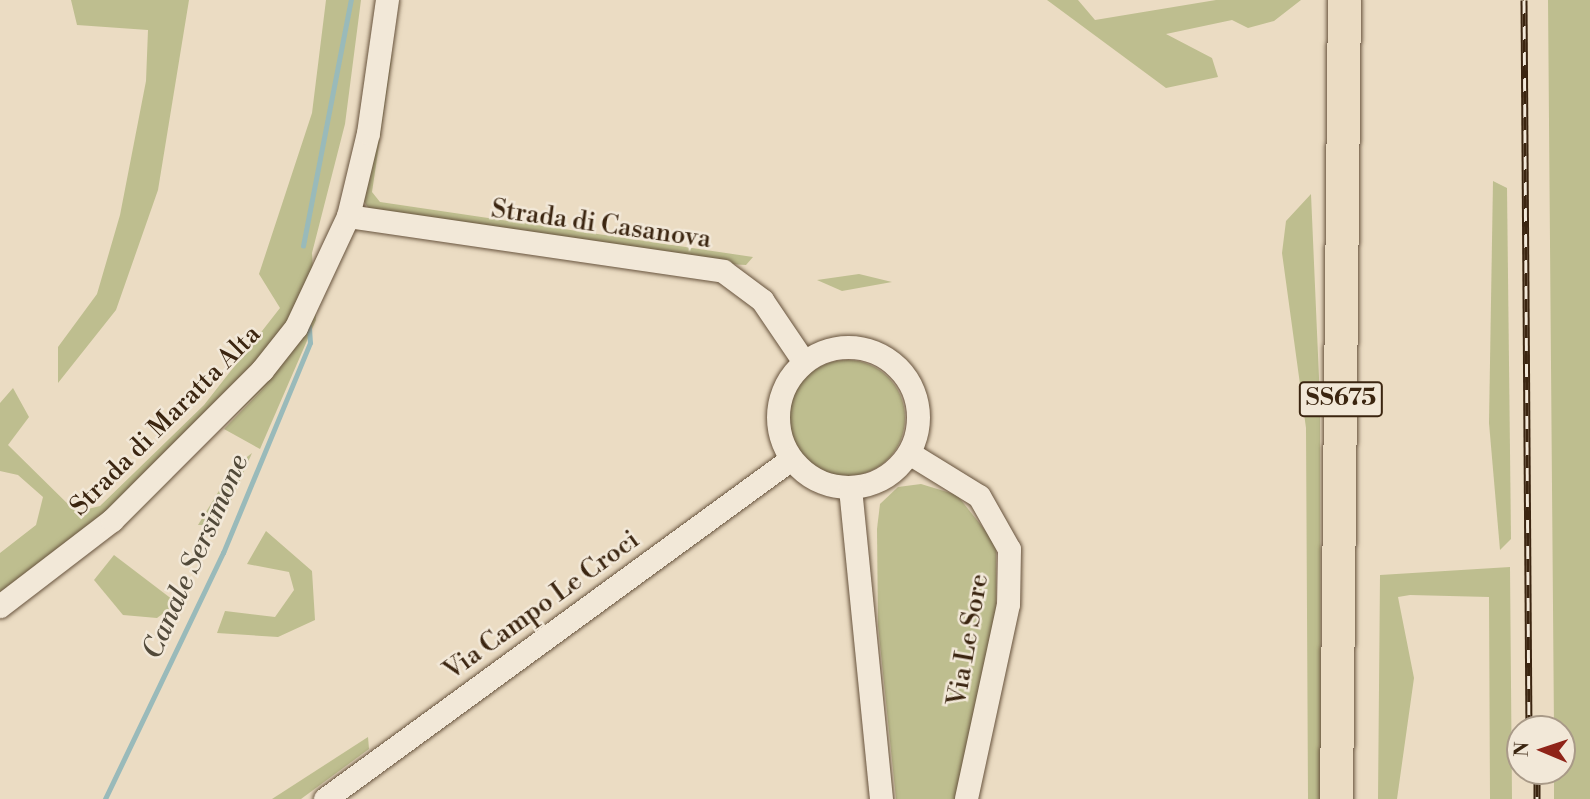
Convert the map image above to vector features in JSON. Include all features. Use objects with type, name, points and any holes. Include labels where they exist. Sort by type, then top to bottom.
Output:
[{"type":"highway","name":"SS675","points":[[1336,799],[1344,0]]},
{"type":"highway","name":"SS675","points":[[1358,799],[1363,0]]},
{"type":"street","name":"Strada di Maratta Alta","points":[[0,606],[112,520],[261,370],[296,327],[348,216],[368,133],[387,0]]},
{"type":"street","name":"Strada di Casanova","points":[[348,216],[723,271],[762,300],[804,362]]},
{"type":"street","points":[[849,347],[894,364],[917,405],[909,453],[884,478],[850,488],[817,481],[791,459],[780,435],[778,408],[787,383],[804,362],[849,347]]},
{"type":"street","name":"Via Le Sore","points":[[909,453],[979,496],[1009,549],[1008,604],[966,799]]},
{"type":"street","name":"Via Campo Le Croci","points":[[325,799],[791,459]]},
{"type":"street","points":[[850,488],[881,799]]},
{"type":"green space","points":[[71,0],[189,0],[158,190],[116,310],[58,383],[58,347],[97,294],[120,215],[146,81],[148,30],[77,25]]},
{"type":"green space","points":[[326,0],[361,0],[345,124],[312,253],[316,320],[260,449],[224,429],[270,382],[91,551],[65,547],[0,595],[0,553],[36,525],[43,497],[18,475],[0,471],[0,403],[13,388],[29,417],[8,445],[76,512],[100,506],[204,405],[280,308],[259,274],[312,113]]},
{"type":"green space","points":[[1047,0],[1078,0],[1095,20],[1216,0],[1301,0],[1274,21],[1248,28],[1232,20],[1166,34],[1212,58],[1218,77],[1166,88]]},
{"type":"green space","points":[[1548,0],[1590,0],[1590,799],[1554,799],[1554,785],[1576,785],[1576,715],[1554,715]]},
{"type":"green space","points":[[393,51],[372,192],[380,202],[753,257],[746,265],[712,263],[372,214],[360,195]]},
{"type":"green space","points":[[1493,181],[1507,188],[1511,539],[1500,550],[1489,423]]},
{"type":"green space","points":[[1311,194],[1320,401],[1321,799],[1308,799],[1306,428],[1282,253],[1286,221]]},
{"type":"green space","points":[[859,274],[892,282],[842,291],[817,280]]},
{"type":"green space","points":[[847,360],[869,365],[888,377],[900,396],[905,418],[900,440],[888,459],[869,471],[847,476],[825,471],[806,459],[794,440],[789,418],[794,396],[806,377],[825,365]]},
{"type":"green space","points":[[252,453],[220,525],[198,525],[233,468]]},
{"type":"green space","points":[[921,484],[957,495],[996,544],[996,621],[959,799],[896,799],[878,625],[877,529],[880,504],[898,487]]},
{"type":"green space","points":[[266,531],[312,571],[315,620],[278,637],[217,633],[225,611],[275,617],[294,590],[289,572],[247,564]]},
{"type":"green space","points":[[114,555],[177,603],[157,618],[123,615],[94,580]]},
{"type":"green space","points":[[1510,567],[1511,715],[1506,715],[1506,785],[1512,785],[1512,799],[1490,799],[1489,597],[1410,595],[1398,597],[1414,678],[1397,799],[1378,799],[1380,575]]},
{"type":"green space","points":[[368,737],[369,749],[301,799],[272,799]]},
{"type":"waterway","name":"Canale Sersimone","points":[[303,246],[351,0]]},
{"type":"waterway","name":"Canale Sersimone","points":[[105,799],[223,553],[310,343],[309,327]]},
{"type":"railway","points":[[1524,0],[1529,715]]},
{"type":"railway","points":[[1537,785],[1537,799]]}]
